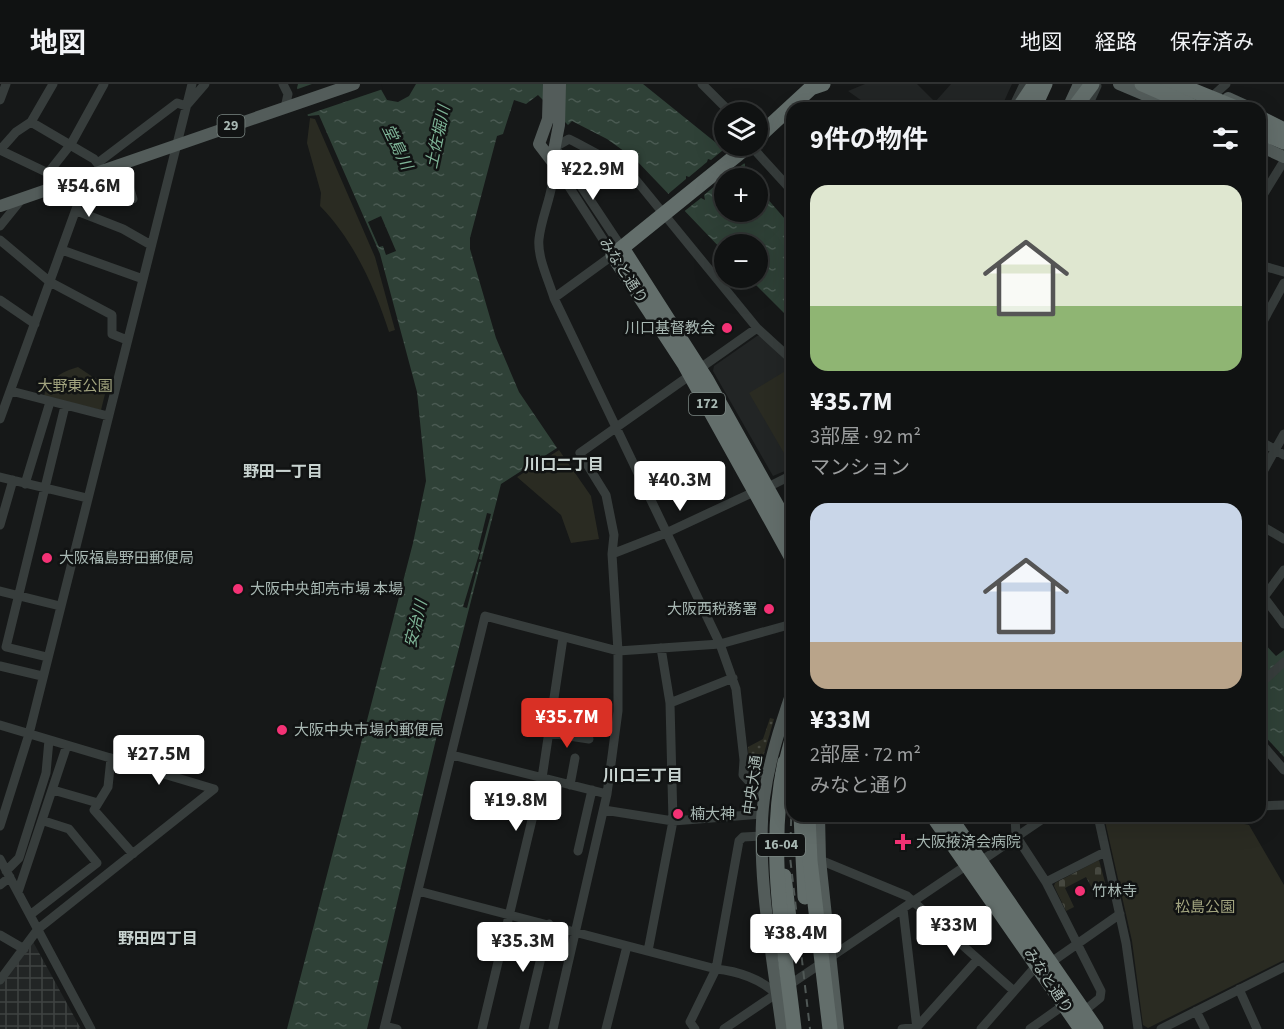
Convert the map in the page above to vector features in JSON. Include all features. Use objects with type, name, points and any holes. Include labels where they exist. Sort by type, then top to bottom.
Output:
[{"type":"highway","points":[[1023,102],[1036,84]]},
{"type":"highway","points":[[1037,102],[1046,84]]},
{"type":"highway","points":[[1068,102],[1078,84]]},
{"type":"highway","points":[[1078,102],[1092,84]]},
{"type":"highway","points":[[1142,84],[1205,102]]},
{"type":"highway","points":[[1162,84],[1207,102]]},
{"type":"highway","points":[[1177,84],[1221,102]]},
{"type":"highway","points":[[794,102],[812,85]]},
{"type":"highway","points":[[768,127],[786,110]]},
{"type":"highway","points":[[1266,121],[1284,130]]},
{"type":"highway","points":[[1266,134],[1284,142]]},
{"type":"highway","points":[[617,251],[736,156]]},
{"type":"highway","name":"みなと通り","points":[[617,251],[695,372],[762,489],[786,524]]},
{"type":"highway","name":"みなと通り","points":[[762,489],[786,544]]},
{"type":"highway","points":[[786,759],[776,813],[775,848],[794,1029]]},
{"type":"highway","name":"16-04","points":[[785,762],[781,802],[781,850],[802,1029]]},
{"type":"highway","points":[[801,822],[802,861],[820,1029]]},
{"type":"highway","points":[[808,822],[810,861],[830,1029]]},
{"type":"highway","name":"みなと通り","points":[[938,822],[974,863],[1044,964],[1084,1011],[1096,1029]]},
{"type":"highway","name":"みなと通り","points":[[952,822],[974,863]]},
{"type":"highway","name":"みなと通り","points":[[1044,964],[1064,1005],[1081,1029]]},
{"type":"main road","name":"29","points":[[0,206],[88,176],[100,167],[122,164],[354,84]]},
{"type":"main road","points":[[541,139],[549,109],[549,84]]},
{"type":"main road","points":[[552,161],[559,119],[560,84]]},
{"type":"main road","points":[[1028,102],[1036,84]]},
{"type":"main road","points":[[1070,102],[1078,84]]},
{"type":"main road","points":[[1119,84],[1162,102]]},
{"type":"main road","points":[[1193,84],[1208,102]]},
{"type":"main road","points":[[1266,115],[1284,123]]},
{"type":"main road","name":"みなと通り","points":[[541,139],[555,147]]},
{"type":"main road","name":"みなと通り","points":[[541,139],[552,161]]},
{"type":"main road","points":[[1266,149],[1284,159]]},
{"type":"main road","name":"中央大通","points":[[782,1029],[762,836],[762,814],[768,772],[786,709]]},
{"type":"main road","points":[[819,822],[820,860],[838,1029]]},
{"type":"street","points":[[0,100],[6,84]]},
{"type":"street","points":[[53,84],[31,122],[16,132],[0,150],[48,173],[53,188]]},
{"type":"street","points":[[48,173],[71,144],[104,84]]},
{"type":"street","points":[[0,826],[29,734],[192,84]]},
{"type":"street","points":[[186,105],[205,84]]},
{"type":"street","points":[[283,84],[288,94],[285,108]]},
{"type":"street","points":[[702,84],[719,102]]},
{"type":"street","points":[[1016,102],[1024,84]]},
{"type":"street","points":[[1090,102],[1098,84]]},
{"type":"street","points":[[1210,102],[1226,84]]},
{"type":"street","points":[[31,122],[71,144],[100,167],[177,103],[186,105]]},
{"type":"street","points":[[555,147],[569,139],[616,164],[669,208],[758,328],[786,354]]},
{"type":"street","name":"みなと通り","points":[[555,147],[617,251]]},
{"type":"street","points":[[755,156],[786,185]]},
{"type":"street","points":[[1266,190],[1284,159]]},
{"type":"street","points":[[552,161],[553,186],[539,239],[539,248],[554,298],[720,644],[733,678],[744,760],[743,775],[746,781],[764,798]]},
{"type":"street","name":"みなと通り","points":[[552,161],[617,251]]},
{"type":"street","points":[[122,164],[133,199]]},
{"type":"street","points":[[0,419],[3,401],[11,391],[88,176]]},
{"type":"street","points":[[0,226],[22,198]]},
{"type":"street","points":[[77,211],[123,228],[152,245]]},
{"type":"street","points":[[0,240],[50,282],[112,315],[112,334],[128,340]]},
{"type":"street","points":[[62,250],[143,279]]},
{"type":"street","points":[[554,298],[617,251]]},
{"type":"street","points":[[1266,267],[1284,272]]},
{"type":"street","points":[[1266,316],[1284,283]]},
{"type":"street","points":[[0,300],[35,324]]},
{"type":"street","points":[[553,1029],[604,810],[618,711],[618,651],[612,554],[614,535],[606,495],[580,453],[758,328]]},
{"type":"street","points":[[11,391],[108,416]]},
{"type":"street","points":[[25,483],[50,402]]},
{"type":"street","points":[[47,657],[6,647],[66,406]]},
{"type":"street","points":[[1266,470],[1280,452],[1284,434]]},
{"type":"street","points":[[1266,444],[1280,452]]},
{"type":"street","points":[[0,477],[87,498]]},
{"type":"street","points":[[612,554],[666,533],[786,478]]},
{"type":"street","points":[[0,525],[12,480]]},
{"type":"street","points":[[1266,528],[1284,539]]},
{"type":"street","points":[[1266,590],[1284,570]]},
{"type":"street","points":[[0,591],[60,606]]},
{"type":"street","points":[[1266,599],[1284,624]]},
{"type":"street","points":[[397,1029],[385,1027],[485,616],[618,651],[720,644],[786,626]]},
{"type":"street","points":[[482,1029],[542,778],[563,638]]},
{"type":"street","points":[[648,951],[673,821],[670,703],[661,648]]},
{"type":"street","points":[[1266,678],[1284,662]]},
{"type":"street","points":[[0,666],[42,676]]},
{"type":"street","points":[[670,703],[733,678]]},
{"type":"street","points":[[0,725],[214,789],[38,929],[0,980]]},
{"type":"street","points":[[549,733],[589,739]]},
{"type":"street","points":[[0,885],[19,858],[46,773],[49,740]]},
{"type":"street","points":[[18,892],[68,745]]},
{"type":"street","points":[[1266,749],[1284,770]]},
{"type":"street","points":[[452,755],[607,794]]},
{"type":"street","points":[[111,758],[108,787],[94,810],[133,854]]},
{"type":"street","points":[[570,785],[575,758]]},
{"type":"street","points":[[744,760],[750,771],[756,774],[768,772]]},
{"type":"street","points":[[53,790],[98,803]]},
{"type":"street","points":[[578,851],[592,790]]},
{"type":"street","points":[[1266,806],[1284,805]]},
{"type":"street","points":[[604,810],[673,821],[762,814]]},
{"type":"street","points":[[44,821],[69,829],[107,875]]},
{"type":"street","points":[[1016,822],[1017,836],[1046,882],[1101,991],[1101,998],[1084,1011]]},
{"type":"street","points":[[724,1029],[913,902],[1038,822]]},
{"type":"street","points":[[1099,822],[1120,914],[1138,1029]]},
{"type":"street","points":[[695,1029],[690,1022],[716,969],[739,841],[743,837],[762,836]]},
{"type":"street","points":[[1046,882],[1105,852]]},
{"type":"street","points":[[0,859],[91,1029]]},
{"type":"street","points":[[820,860],[907,896],[1014,991]]},
{"type":"street","points":[[30,915],[97,862]]},
{"type":"street","points":[[418,891],[716,969],[729,970],[764,984],[777,995]]},
{"type":"street","points":[[903,909],[917,1028]]},
{"type":"street","points":[[981,1029],[1014,991],[1044,964],[1078,944],[1120,914]]},
{"type":"street","points":[[524,1029],[549,924]]},
{"type":"street","points":[[2,937],[24,949]]},
{"type":"street","points":[[606,1029],[627,945]]},
{"type":"street","points":[[902,1029],[917,1028],[977,960]]},
{"type":"street","points":[[1161,1029],[1284,968]]},
{"type":"street","points":[[1239,989],[1257,1029]]},
{"type":"street","points":[[1030,1029],[1064,1005]]},
{"type":"street","points":[[1197,1011],[1205,1029]]},
{"type":"shaded area","points":[[865,84],[917,84],[935,102],[864,102],[848,91]]},
{"type":"shaded area","points":[[951,84],[1012,84],[1004,102],[935,102]]},
{"type":"shaded area","points":[[757,336],[761,336],[786,359],[786,471],[773,476],[713,371],[714,366]]},
{"type":"shaded area","points":[[32,940],[81,1029],[0,1029],[0,983]]},
{"type":"green space","points":[[310,118],[315,119],[375,257],[395,330],[389,332],[362,265],[343,233],[320,206],[321,193],[307,143]]},
{"type":"green space","name":"大野東公園","points":[[78,367],[93,377],[108,382],[101,410],[44,396],[56,377]]},
{"type":"green space","points":[[786,371],[786,457],[749,393]]},
{"type":"green space","points":[[559,450],[591,496],[599,539],[571,543],[561,515],[517,477]]},
{"type":"green space","points":[[770,718],[774,719],[761,764],[755,770],[749,765],[748,747],[763,739]]},
{"type":"green space","name":"松島公園","points":[[1105,822],[1236,822],[1249,825],[1284,885],[1284,960],[1148,1028],[1143,1025],[1132,941]]},
{"type":"green space","points":[[1099,860],[1106,886],[1094,892],[1086,877],[1065,888],[1074,907],[1066,911],[1054,886],[1055,883]]},
{"type":"water","points":[[298,84],[378,84],[387,100],[398,102],[409,96],[416,84],[643,84],[714,141],[714,156],[737,156],[745,164],[745,168],[714,168],[714,222],[768,222],[768,199],[786,220],[786,315],[759,288],[768,288],[768,234],[714,234],[714,242],[635,159],[607,139],[572,121],[568,125],[538,95],[526,104],[514,100],[503,134],[497,136],[470,238],[470,249],[496,338],[519,392],[557,448],[501,484],[442,714],[367,1029],[287,1029],[413,543],[426,481],[417,392],[380,254],[319,115],[308,116],[297,88]]},
{"type":"water","points":[[1266,645],[1276,656],[1284,650],[1284,757],[1266,738]]},
{"type":"pier","points":[[312,84],[381,84],[383,89],[306,115],[295,90]]},
{"type":"pier","points":[[716,156],[739,156],[746,162],[738,168],[714,168],[714,187],[704,195],[705,200],[701,198],[682,213],[667,195],[686,179],[686,176],[689,177],[708,159],[711,160]]},
{"type":"pier","points":[[381,216],[396,251],[386,255],[383,246],[379,247],[368,222]]},
{"type":"pier","points":[[487,513],[491,514],[479,559],[484,561],[479,562],[467,608],[463,607],[480,551],[478,549]]},
{"type":"railway","points":[[791,822],[790,857],[810,1029]]},
{"type":"place","name":"川口基督教会","points":[[727,328]]},
{"type":"place","name":"大阪福島野田郵便局","points":[[47,558]]},
{"type":"place","name":"大阪中央卸売市場 本場","points":[[238,589]]},
{"type":"place","name":"大阪西税務署","points":[[769,609]]},
{"type":"place","name":"大阪中央市場内郵便局","points":[[282,730]]},
{"type":"place","name":"楠大神","points":[[678,814]]},
{"type":"place","name":"大阪掖済会病院","points":[[903,842]]},
{"type":"place","name":"竹林寺","points":[[1080,891]]},
{"type":"district","name":"川口二丁目","points":[[564,465]]},
{"type":"district","name":"野田一丁目","points":[[283,472]]},
{"type":"district","name":"川口三丁目","points":[[643,776]]},
{"type":"district","name":"野田四丁目","points":[[158,939]]},
{"type":"water label","name":"土佐堀川","points":[[438,137]]},
{"type":"water label","name":"堂島川","points":[[397,147]]},
{"type":"water label","name":"安治川","points":[[416,624]]}]
